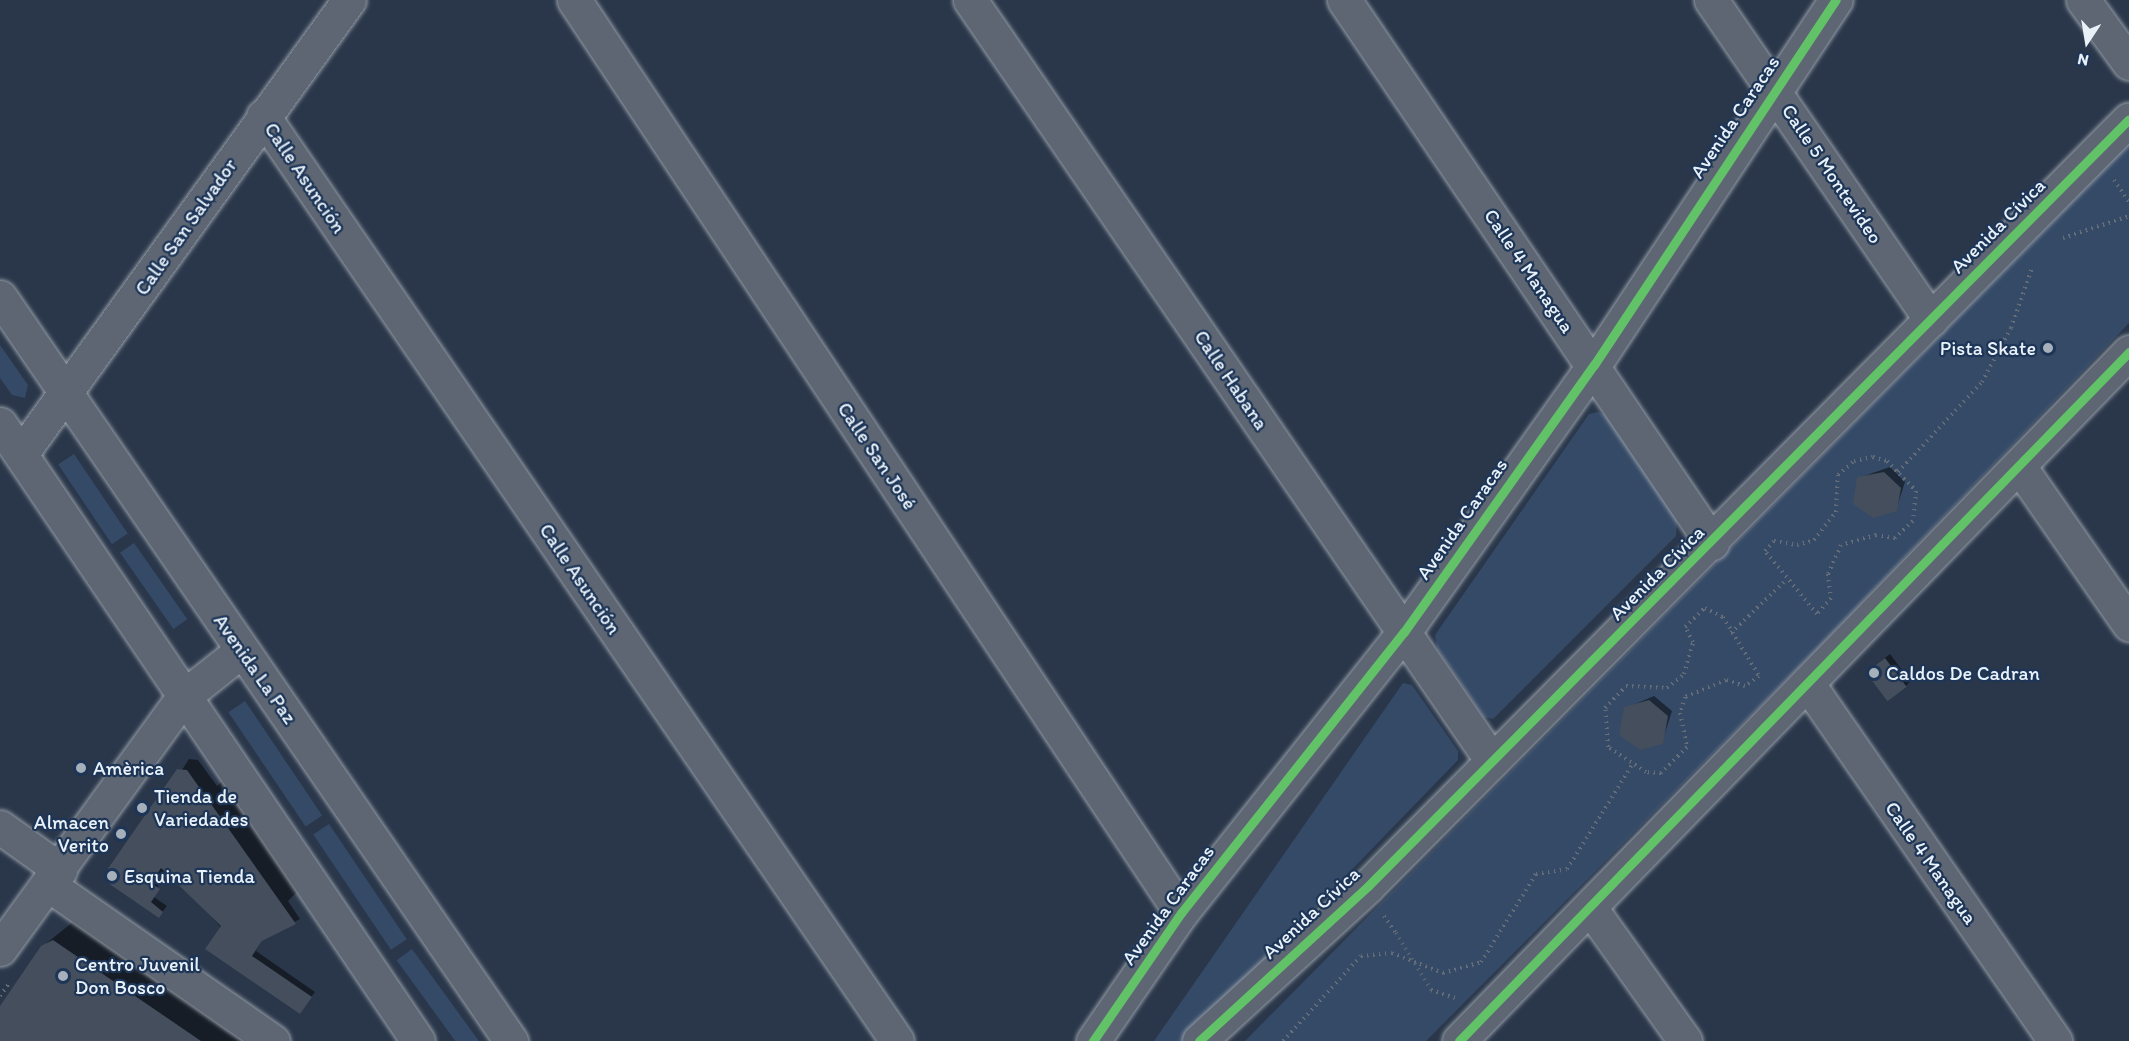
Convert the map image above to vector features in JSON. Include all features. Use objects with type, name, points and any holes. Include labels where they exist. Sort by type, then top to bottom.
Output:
[{"type":"street","name":"Calle San Salvador","points":[[21,454],[69,394],[263,116],[349,0]]},
{"type":"street","name":"Calle San José","points":[[574,0],[1181,913]]},
{"type":"street","name":"Calle Habana","points":[[970,0],[1492,761]]},
{"type":"street","name":"Calle 4 Managua","points":[[1344,0],[1594,365],[1712,543]]},
{"type":"street","name":"Calle 5 Montevideo","points":[[1711,0],[1931,320]]},
{"type":"street","name":"Avenida Caracas","points":[[1094,1041],[1181,913],[1404,632],[1594,365],[1774,90],[1836,0]]},
{"type":"street","points":[[2083,0],[2129,63]]},
{"type":"street","name":"Calle Asunción","points":[[263,116],[897,1041]]},
{"type":"street","name":"Avenida Cívica","points":[[1199,1041],[1492,761],[1712,543],[2129,119]]},
{"type":"street","name":"Avenida La Paz","points":[[0,297],[69,394],[242,650],[512,1041]]},
{"type":"street","points":[[1459,1041],[1592,909],[2129,352]]},
{"type":"street","points":[[0,424],[418,1041]]},
{"type":"street","points":[[2019,466],[2129,624]]},
{"type":"street","points":[[0,950],[55,878],[183,697],[242,650]]},
{"type":"street","name":"Calle 4 Managua","points":[[1808,684],[2055,1041]]},
{"type":"street","points":[[0,827],[55,878],[273,1041]]},
{"type":"street","points":[[1592,909],[1685,1041]]},
{"type":"path","points":[[2112,177],[2129,202]]},
{"type":"path","points":[[2059,241],[2072,230],[2129,216]]},
{"type":"path","points":[[1899,472],[1982,382],[2039,261]]},
{"type":"path","points":[[1873,457],[1899,472],[1916,491],[1913,521],[1894,538],[1876,535],[1841,545],[1828,574],[1831,598],[1817,614],[1785,581],[1765,551],[1774,541],[1797,545],[1814,540],[1830,525],[1838,475],[1854,461],[1873,457]]},
{"type":"path","points":[[1731,633],[1785,581]]},
{"type":"path","points":[[1705,608],[1723,617],[1759,676],[1745,686],[1726,680],[1685,696],[1680,713],[1687,747],[1661,773],[1632,765],[1608,747],[1605,708],[1626,686],[1667,688],[1684,674],[1693,642],[1685,627],[1705,608]]},
{"type":"path","points":[[1283,1041],[1361,956],[1392,953],[1443,974],[1481,962],[1536,874],[1567,869],[1632,765]]},
{"type":"path","points":[[1385,917],[1431,990],[1450,993]]},
{"type":"shaded area","points":[[2129,144],[2129,323],[1811,655],[1426,1041],[1245,1041]]},
{"type":"shaded area","points":[[0,345],[28,385],[25,398],[12,395],[0,378]]},
{"type":"shaded area","points":[[1598,412],[1606,415],[1677,519],[1676,536],[1493,719],[1484,717],[1437,648],[1435,635],[1589,414]]},
{"type":"shaded area","points":[[74,454],[128,534],[112,544],[58,465]]},
{"type":"shaded area","points":[[134,543],[187,619],[173,629],[120,553]]},
{"type":"shaded area","points":[[1403,683],[1412,685],[1458,751],[1458,760],[1186,1041],[1154,1041]]},
{"type":"shaded area","points":[[245,701],[322,815],[306,827],[228,712]]},
{"type":"shaded area","points":[[329,824],[407,939],[391,950],[313,835]]},
{"type":"shaded area","points":[[412,949],[479,1041],[455,1041],[397,960]]},
{"type":"building","points":[[1884,472],[1901,488],[1897,511],[1873,518],[1853,504],[1857,477]]},
{"type":"building","points":[[1885,658],[1907,687],[1887,701],[1866,672]]},
{"type":"building","points":[[1649,700],[1668,716],[1663,744],[1640,750],[1619,735],[1624,707]]},
{"type":"building","points":[[177,769],[187,770],[296,924],[262,941],[252,956],[312,997],[300,1014],[205,949],[221,926],[161,868],[151,883],[160,889],[151,902],[163,912],[159,918],[108,883],[107,870]]},
{"type":"building","name":"Centro Juvenil Don Bosco","points":[[53,940],[201,1041],[0,1041],[0,1006],[41,946]]},
{"type":"cycle path","points":[[1093,1041],[1181,913],[1404,632],[1594,365],[1836,0]]},
{"type":"cycle path","points":[[1199,1041],[1368,886],[2129,119]]},
{"type":"cycle path","points":[[1459,1041],[2129,352]]},
{"type":"place","name":"Pista Skate","points":[[2048,348]]},
{"type":"place","name":"Caldos De Cadran","points":[[1874,673]]},
{"type":"place","name":"Amèrica","points":[[81,768]]},
{"type":"place","name":"Tienda de Variedades","points":[[142,808]]},
{"type":"place","name":"Almacen Verito","points":[[121,834]]},
{"type":"place","name":"Esquina Tienda","points":[[112,876]]},
{"type":"place","name":"Centro Juvenil Don Bosco","points":[[63,976]]}]
